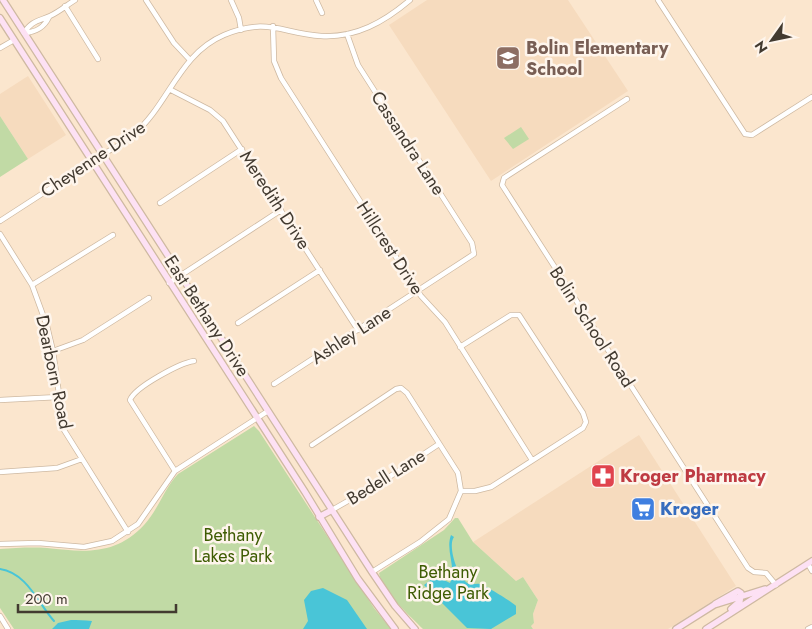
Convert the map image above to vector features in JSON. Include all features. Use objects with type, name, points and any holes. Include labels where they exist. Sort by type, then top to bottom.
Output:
[{"type":"main road","name":"East Bethany Drive","points":[[3,0],[372,572],[395,606],[415,629]]},
{"type":"main road","name":"East Bethany Drive","points":[[0,18],[370,597],[395,629]]},
{"type":"main road","points":[[14,40],[24,33]]},
{"type":"main road","points":[[319,517],[332,510]]},
{"type":"main road","points":[[707,629],[810,563]]},
{"type":"main road","points":[[676,629],[714,605],[775,585]]},
{"type":"main road","points":[[707,629],[714,621],[738,604],[741,596]]},
{"type":"street","points":[[24,33],[29,25],[41,18],[49,17],[75,0]]},
{"type":"street","points":[[146,0],[174,43],[190,60]]},
{"type":"street","points":[[231,0],[239,18],[241,30]]},
{"type":"street","points":[[316,0],[322,13]]},
{"type":"street","name":"Cheyenne Drive","points":[[0,221],[132,136],[149,121],[171,90],[179,73],[190,60],[214,40],[241,30],[273,26],[310,34],[346,34],[379,23],[410,0]]},
{"type":"street","points":[[658,0],[747,136],[752,135],[812,97]]},
{"type":"street","points":[[65,6],[98,59]]},
{"type":"street","points":[[24,33],[34,32],[46,24],[49,17]]},
{"type":"street","name":"Hillcrest Drive","points":[[273,26],[274,61],[280,78],[418,292],[445,322],[532,460]]},
{"type":"street","name":"Cassandra Lane","points":[[346,34],[358,65],[475,250]]},
{"type":"street","points":[[0,48],[14,40]]},
{"type":"street","name":"Meredith Drive","points":[[171,90],[217,115],[229,128],[358,330]]},
{"type":"street","name":"Bolin School Road","points":[[626,99],[504,178],[502,186],[748,568],[754,572],[766,573],[775,585]]},
{"type":"street","points":[[160,203],[242,149]]},
{"type":"street","points":[[169,283],[281,210]]},
{"type":"street","name":"Dearborn Road","points":[[0,234],[32,285],[42,310],[54,351],[64,430],[128,532]]},
{"type":"street","points":[[32,285],[113,234]]},
{"type":"street","name":"Ashley Lane","points":[[274,384],[469,259],[475,250]]},
{"type":"street","points":[[238,323],[320,270]]},
{"type":"street","points":[[54,351],[83,340],[149,298]]},
{"type":"street","points":[[460,347],[516,313],[522,319],[583,413],[586,422],[583,428],[491,487],[475,492],[461,491]]},
{"type":"street","points":[[175,471],[130,400],[135,393],[174,368],[194,361]]},
{"type":"street","points":[[312,445],[398,388],[404,389],[458,473],[461,491],[449,519],[420,542],[372,572]]},
{"type":"street","points":[[0,400],[59,397]]},
{"type":"street","points":[[0,544],[38,543],[84,547],[107,543],[128,532],[149,510],[175,471],[268,411]]},
{"type":"street","name":"Bedell Lane","points":[[332,510],[376,486],[439,444]]},
{"type":"street","points":[[0,472],[57,468],[82,459]]},
{"type":"street","points":[[810,563],[812,571]]},
{"type":"street","points":[[0,618],[8,629]]},
{"type":"street","points":[[808,629],[812,627]]},
{"type":"shaded area","name":"Bolin Elementary School","points":[[427,0],[568,0],[628,91],[491,181],[389,25]]},
{"type":"shaded area","points":[[28,76],[66,135],[28,159],[0,116],[0,94]]},
{"type":"shaded area","points":[[639,435],[736,586],[668,629],[533,629],[531,626],[534,623],[533,614],[538,600],[523,577],[516,581],[473,542]]},
{"type":"green space","points":[[0,116],[28,159],[0,177]]},
{"type":"green space","points":[[521,127],[529,139],[513,149],[504,138]]},
{"type":"green space","name":"Bethany Lakes Park","points":[[254,426],[374,608],[391,629],[14,629],[0,608],[0,549],[47,548],[86,551],[99,550],[122,542],[133,535],[149,519],[178,474]]},
{"type":"green space","name":"Bethany Ridge Park","points":[[455,518],[458,518],[473,542],[516,581],[523,577],[538,600],[533,614],[534,623],[531,626],[533,629],[423,629],[385,588],[379,573],[444,530]]},
{"type":"water","points":[[451,535],[454,537],[452,547],[455,562],[465,581],[469,584],[482,585],[505,598],[516,606],[516,614],[491,629],[467,628],[424,585],[436,576],[450,583],[452,577],[449,547]]},
{"type":"water","points":[[323,588],[347,600],[367,629],[303,629],[308,621],[304,600],[311,591]]},
{"type":"water","points":[[71,620],[92,621],[89,629],[52,629],[58,623]]},
{"type":"waterway","points":[[0,569],[18,576],[25,582],[54,621]]},
{"type":"place","name":"Bolin Elementary School","points":[[508,58]]},
{"type":"place","name":"Kroger Pharmacy","points":[[603,476]]},
{"type":"place","name":"Kroger","points":[[643,509]]}]
